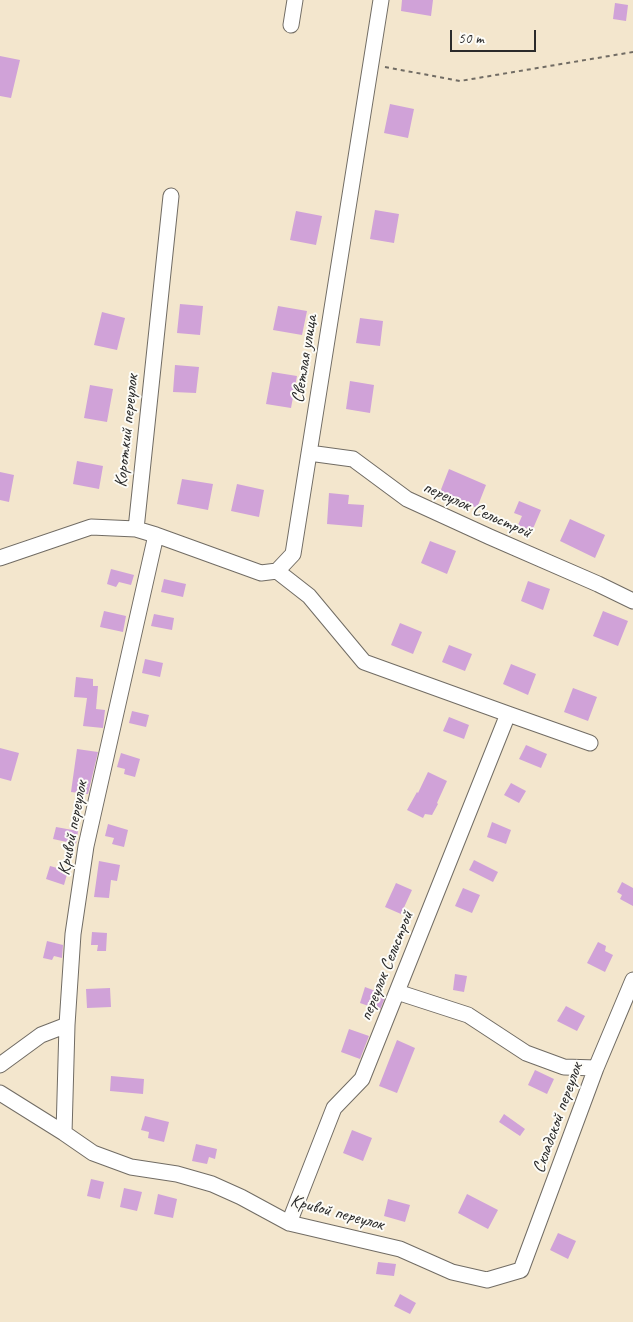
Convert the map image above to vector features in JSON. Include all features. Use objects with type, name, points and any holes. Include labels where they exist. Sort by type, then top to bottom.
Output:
[{"type":"street","points":[[291,25],[295,0]]},
{"type":"street","name":"Светлая улица","points":[[277,571],[292,554],[381,0]]},
{"type":"street","name":"Короткий переулок","points":[[136,529],[171,196]]},
{"type":"street","name":"переулок Сельстрой","points":[[309,452],[353,459],[407,499],[633,601]]},
{"type":"street","points":[[0,558],[91,527],[136,529],[261,573],[277,571],[309,596],[364,662],[590,743]]},
{"type":"street","name":"Кривой переулок","points":[[64,1133],[67,1025],[73,934],[86,846],[156,535]]},
{"type":"street","name":"переулок Сельстрой","points":[[289,1223],[334,1108],[362,1079],[508,714]]},
{"type":"street","name":"Складской переулок","points":[[521,1270],[596,1068],[633,980]]},
{"type":"street","points":[[397,992],[468,1015],[526,1053],[564,1067],[596,1068]]},
{"type":"street","points":[[0,1065],[41,1035],[67,1025]]},
{"type":"street","name":"Кривой переулок","points":[[0,1093],[93,1153],[131,1167],[177,1174],[212,1184],[289,1223],[400,1249],[452,1272],[488,1280],[521,1270]]},
{"type":"path","points":[[370,64],[460,81],[633,52]]},
{"type":"building","points":[[402,0],[433,0],[431,16],[401,11]]},
{"type":"building","points":[[615,3],[628,5],[626,21],[613,19]]},
{"type":"building","points":[[0,56],[20,60],[11,98],[0,96]]},
{"type":"building","points":[[390,104],[414,109],[408,138],[384,133]]},
{"type":"building","points":[[375,210],[399,214],[394,243],[370,239]]},
{"type":"building","points":[[296,211],[322,216],[316,245],[290,240]]},
{"type":"building","points":[[180,304],[203,306],[200,335],[177,333]]},
{"type":"building","points":[[278,306],[307,311],[302,335],[273,330]]},
{"type":"building","points":[[102,312],[125,318],[117,350],[94,345]]},
{"type":"building","points":[[360,318],[383,321],[380,346],[356,343]]},
{"type":"building","points":[[175,365],[199,367],[196,393],[173,392]]},
{"type":"building","points":[[272,372],[297,376],[291,408],[266,404]]},
{"type":"building","points":[[350,381],[374,385],[370,413],[346,409]]},
{"type":"building","points":[[90,385],[113,389],[107,422],[84,418]]},
{"type":"building","points":[[77,461],[103,466],[99,489],[73,484]]},
{"type":"building","points":[[449,469],[486,485],[477,508],[440,492]]},
{"type":"building","points":[[0,472],[14,475],[9,502],[0,500]]},
{"type":"building","points":[[182,479],[213,484],[208,510],[177,504]]},
{"type":"building","points":[[237,484],[264,490],[259,517],[231,511]]},
{"type":"building","points":[[329,493],[349,495],[348,504],[364,505],[362,527],[327,524]]},
{"type":"building","points":[[519,501],[541,510],[532,531],[518,525],[522,516],[514,513]]},
{"type":"building","points":[[570,519],[605,535],[595,558],[560,541]]},
{"type":"building","points":[[430,541],[456,551],[447,574],[421,563]]},
{"type":"building","points":[[111,569],[134,575],[131,585],[119,582],[116,587],[107,584]]},
{"type":"building","points":[[164,579],[186,584],[183,597],[161,592]]},
{"type":"building","points":[[528,581],[550,589],[543,610],[521,601]]},
{"type":"building","points":[[104,611],[126,616],[123,632],[100,627]]},
{"type":"building","points":[[603,611],[628,621],[618,646],[593,636]]},
{"type":"building","points":[[154,614],[174,618],[172,630],[151,626]]},
{"type":"building","points":[[400,623],[422,632],[413,654],[391,645]]},
{"type":"building","points":[[449,645],[472,654],[465,671],[442,662]]},
{"type":"building","points":[[145,659],[163,663],[160,677],[142,673]]},
{"type":"building","points":[[511,664],[536,674],[528,695],[503,684]]},
{"type":"building","points":[[76,677],[93,679],[93,686],[98,686],[96,709],[105,710],[103,728],[83,726],[87,698],[74,697]]},
{"type":"building","points":[[573,688],[597,697],[588,721],[564,712]]},
{"type":"building","points":[[132,711],[149,715],[146,727],[129,723]]},
{"type":"building","points":[[449,717],[469,725],[464,739],[443,731]]},
{"type":"building","points":[[526,745],[547,754],[541,768],[519,759]]},
{"type":"building","points":[[0,748],[19,753],[11,781],[0,778]]},
{"type":"building","points":[[77,749],[98,752],[88,794],[71,792]]},
{"type":"building","points":[[121,753],[140,759],[135,777],[124,774],[125,769],[117,767]]},
{"type":"building","points":[[428,772],[447,781],[432,815],[425,814],[423,818],[407,810]]},
{"type":"building","points":[[511,783],[526,791],[519,803],[504,795]]},
{"type":"building","points":[[492,822],[511,830],[506,844],[487,837]]},
{"type":"building","points":[[108,824],[128,830],[124,847],[112,844],[114,838],[105,836]]},
{"type":"building","points":[[56,827],[78,831],[76,844],[53,839]]},
{"type":"building","points":[[474,860],[498,872],[493,882],[469,870]]},
{"type":"building","points":[[99,861],[120,865],[117,881],[111,880],[109,898],[94,897]]},
{"type":"building","points":[[50,866],[68,871],[64,885],[46,879]]},
{"type":"building","points":[[622,882],[633,888],[633,906],[620,899],[622,895],[617,892]]},
{"type":"building","points":[[396,883],[412,890],[401,914],[385,907]]},
{"type":"building","points":[[463,888],[480,895],[472,913],[455,906]]},
{"type":"building","points":[[92,932],[107,933],[106,951],[97,951],[98,945],[91,945]]},
{"type":"building","points":[[47,941],[63,945],[62,958],[54,956],[52,960],[43,958]]},
{"type":"building","points":[[598,942],[606,946],[605,951],[613,955],[605,972],[587,963]]},
{"type":"building","points":[[455,974],[467,976],[464,992],[453,990]]},
{"type":"building","points":[[365,987],[386,995],[380,1010],[360,1003]]},
{"type":"building","points":[[110,988],[111,1007],[87,1008],[86,989]]},
{"type":"building","points":[[566,1006],[585,1016],[577,1031],[557,1021]]},
{"type":"building","points":[[349,1029],[369,1036],[360,1059],[341,1052]]},
{"type":"building","points":[[397,1040],[415,1048],[397,1093],[379,1086]]},
{"type":"building","points":[[535,1070],[554,1079],[547,1094],[528,1085]]},
{"type":"building","points":[[111,1076],[144,1079],[143,1094],[110,1091]]},
{"type":"building","points":[[504,1114],[525,1129],[520,1136],[499,1122]]},
{"type":"building","points":[[145,1116],[169,1122],[164,1142],[148,1138],[149,1132],[141,1130]]},
{"type":"building","points":[[352,1130],[372,1138],[363,1161],[343,1153]]},
{"type":"building","points":[[196,1144],[217,1149],[215,1159],[209,1157],[207,1164],[192,1161]]},
{"type":"building","points":[[91,1179],[104,1182],[100,1199],[87,1196]]},
{"type":"building","points":[[124,1188],[142,1192],[137,1211],[120,1207]]},
{"type":"building","points":[[158,1194],[177,1199],[173,1218],[154,1214]]},
{"type":"building","points":[[467,1194],[498,1210],[488,1229],[458,1213]]},
{"type":"building","points":[[388,1199],[410,1205],[405,1222],[384,1216]]},
{"type":"building","points":[[558,1233],[576,1241],[568,1259],[550,1250]]},
{"type":"building","points":[[378,1262],[396,1264],[394,1276],[376,1274]]},
{"type":"building","points":[[400,1294],[416,1303],[410,1314],[394,1306]]}]
